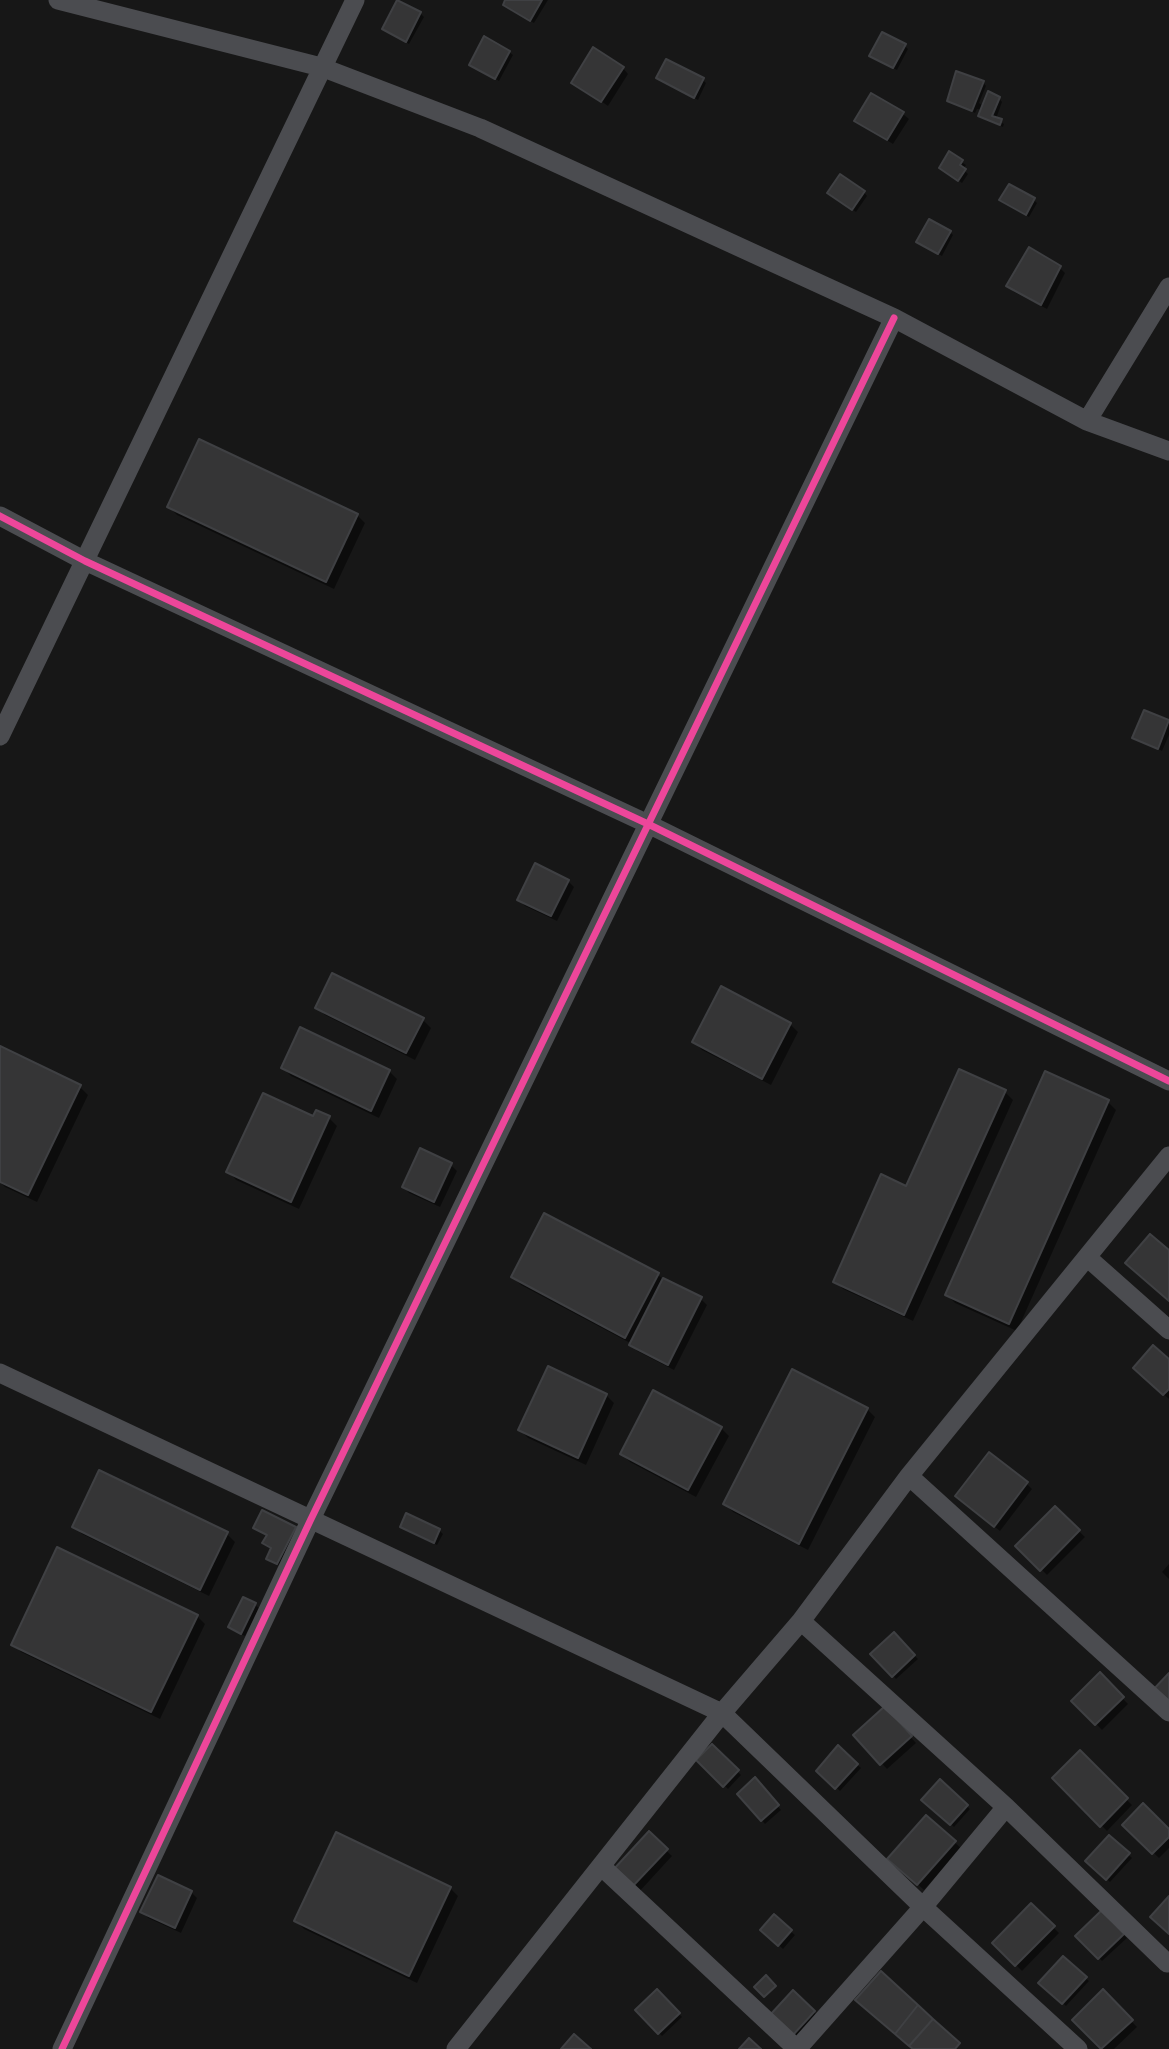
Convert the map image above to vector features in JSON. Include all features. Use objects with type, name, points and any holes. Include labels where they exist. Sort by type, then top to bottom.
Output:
[{"type":"street","points":[[58,0],[321,67],[480,128],[894,318],[1087,421],[1169,451]]},
{"type":"street","points":[[0,736],[355,0]]},
{"type":"street","points":[[1087,421],[1169,287]]},
{"type":"street","points":[[62,2049],[311,1519],[894,318]]},
{"type":"street","points":[[0,516],[85,561],[648,824],[1169,1081]]},
{"type":"street","points":[[456,2049],[722,1713],[801,1621],[909,1476],[1169,1156]]},
{"type":"street","points":[[1088,1258],[1169,1330]]},
{"type":"street","points":[[0,1373],[722,1713],[923,1907],[1078,2049]]},
{"type":"street","points":[[909,1476],[1169,1712]]},
{"type":"street","points":[[801,1621],[1006,1807],[1167,1963]]},
{"type":"street","points":[[601,1867],[797,2049],[923,1907],[1006,1807]]},
{"type":"building","points":[[397,0],[421,12],[406,42],[382,29]]},
{"type":"building","points":[[505,0],[542,0],[530,21],[503,5]]},
{"type":"building","points":[[882,32],[906,44],[893,68],[869,56]]},
{"type":"building","points":[[484,36],[510,51],[495,79],[469,65]]},
{"type":"building","points":[[593,47],[624,67],[601,102],[571,83]]},
{"type":"building","points":[[666,59],[704,78],[694,98],[656,78]]},
{"type":"building","points":[[956,71],[984,81],[972,111],[947,101]]},
{"type":"building","points":[[988,91],[1000,97],[992,116],[1002,119],[1000,125],[978,116]]},
{"type":"building","points":[[871,93],[904,112],[887,140],[854,121]]},
{"type":"building","points":[[949,151],[963,160],[960,165],[966,169],[958,181],[939,168]]},
{"type":"building","points":[[840,174],[865,191],[852,210],[827,193]]},
{"type":"building","points":[[1009,184],[1035,198],[1026,215],[999,200]]},
{"type":"building","points":[[929,219],[951,231],[938,254],[916,242]]},
{"type":"building","points":[[1029,247],[1061,266],[1041,305],[1006,286]]},
{"type":"building","points":[[199,439],[358,514],[326,582],[167,507]]},
{"type":"building","points":[[1144,710],[1169,720],[1158,749],[1132,738]]},
{"type":"building","points":[[535,863],[569,880],[551,916],[517,900]]},
{"type":"building","points":[[332,973],[424,1018],[406,1053],[315,1008]]},
{"type":"building","points":[[721,986],[791,1023],[762,1079],[692,1042]]},
{"type":"building","points":[[300,1027],[390,1070],[371,1111],[281,1068]]},
{"type":"building","points":[[0,1046],[81,1085],[28,1195],[0,1182]]},
{"type":"building","points":[[959,1069],[1006,1090],[904,1315],[833,1282],[881,1174],[906,1186]]},
{"type":"building","points":[[1045,1071],[1109,1100],[1009,1324],[945,1295]]},
{"type":"building","points":[[263,1093],[313,1116],[316,1110],[330,1116],[291,1202],[226,1172]]},
{"type":"building","points":[[420,1148],[452,1163],[434,1202],[402,1187]]},
{"type":"building","points":[[544,1213],[659,1273],[625,1338],[511,1277]]},
{"type":"building","points":[[1150,1234],[1169,1250],[1169,1301],[1125,1263]]},
{"type":"building","points":[[663,1278],[702,1297],[668,1365],[629,1345]]},
{"type":"building","points":[[1153,1345],[1169,1359],[1169,1389],[1163,1395],[1133,1368]]},
{"type":"building","points":[[548,1366],[607,1394],[578,1458],[518,1430]]},
{"type":"building","points":[[792,1369],[868,1408],[799,1544],[723,1504]]},
{"type":"building","points":[[653,1390],[722,1427],[688,1490],[620,1454]]},
{"type":"building","points":[[989,1452],[1028,1482],[994,1527],[955,1496]]},
{"type":"building","points":[[99,1470],[228,1532],[200,1590],[72,1527]]},
{"type":"building","points":[[1055,1506],[1080,1530],[1040,1571],[1015,1546]]},
{"type":"building","points":[[262,1510],[296,1527],[277,1564],[266,1559],[271,1548],[262,1543],[267,1535],[253,1528]]},
{"type":"building","points":[[406,1513],[440,1529],[434,1543],[400,1527]]},
{"type":"building","points":[[57,1547],[198,1615],[151,1712],[11,1645]]},
{"type":"building","points":[[243,1597],[256,1603],[241,1634],[228,1627]]},
{"type":"building","points":[[894,1632],[915,1655],[892,1677],[870,1654]]},
{"type":"building","points":[[1100,1672],[1124,1697],[1095,1725],[1071,1701]]},
{"type":"building","points":[[1169,1673],[1169,1710],[1151,1692]]},
{"type":"building","points":[[885,1706],[912,1736],[880,1765],[853,1735]]},
{"type":"building","points":[[712,1744],[739,1770],[723,1787],[696,1760]]},
{"type":"building","points":[[838,1745],[858,1764],[835,1789],[816,1771]]},
{"type":"building","points":[[1080,1750],[1128,1798],[1100,1827],[1052,1778]]},
{"type":"building","points":[[755,1777],[779,1805],[761,1821],[737,1794]]},
{"type":"building","points":[[940,1779],[968,1805],[950,1825],[921,1800]]},
{"type":"building","points":[[1143,1803],[1169,1829],[1169,1837],[1152,1854],[1122,1825]]},
{"type":"building","points":[[926,1815],[956,1841],[917,1885],[887,1859]]},
{"type":"building","points":[[649,1831],[668,1849],[632,1887],[613,1870]]},
{"type":"building","points":[[336,1832],[451,1887],[409,1976],[294,1921]]},
{"type":"building","points":[[1109,1835],[1130,1853],[1106,1880],[1085,1861]]},
{"type":"building","points":[[158,1875],[192,1891],[175,1928],[140,1912]]},
{"type":"building","points":[[1169,1896],[1169,1934],[1150,1917]]},
{"type":"building","points":[[1031,1903],[1055,1926],[1015,1966],[992,1943]]},
{"type":"building","points":[[1102,1910],[1124,1934],[1098,1959],[1075,1936]]},
{"type":"building","points":[[774,1914],[792,1930],[778,1946],[760,1930]]},
{"type":"building","points":[[1063,1956],[1087,1977],[1062,2004],[1038,1983]]},
{"type":"building","points":[[881,1971],[918,2005],[895,2034],[855,2000]]},
{"type":"building","points":[[766,1975],[776,1986],[764,1997],[754,1987]]},
{"type":"building","points":[[657,1989],[680,2013],[658,2034],[635,2010]]},
{"type":"building","points":[[1103,1989],[1133,2020],[1101,2049],[1072,2020]]},
{"type":"building","points":[[793,1990],[815,2011],[793,2035],[770,2015]]},
{"type":"building","points":[[918,2005],[933,2019],[909,2046],[895,2034]]},
{"type":"building","points":[[933,2019],[960,2043],[955,2049],[913,2049],[909,2046]]},
{"type":"building","points":[[574,2034],[591,2049],[561,2049]]},
{"type":"building","points":[[749,2038],[761,2049],[739,2049]]},
{"type":"cycle path","points":[[62,2049],[311,1519],[894,318]]},
{"type":"cycle path","points":[[0,516],[85,561],[648,824],[1169,1081]]}]
